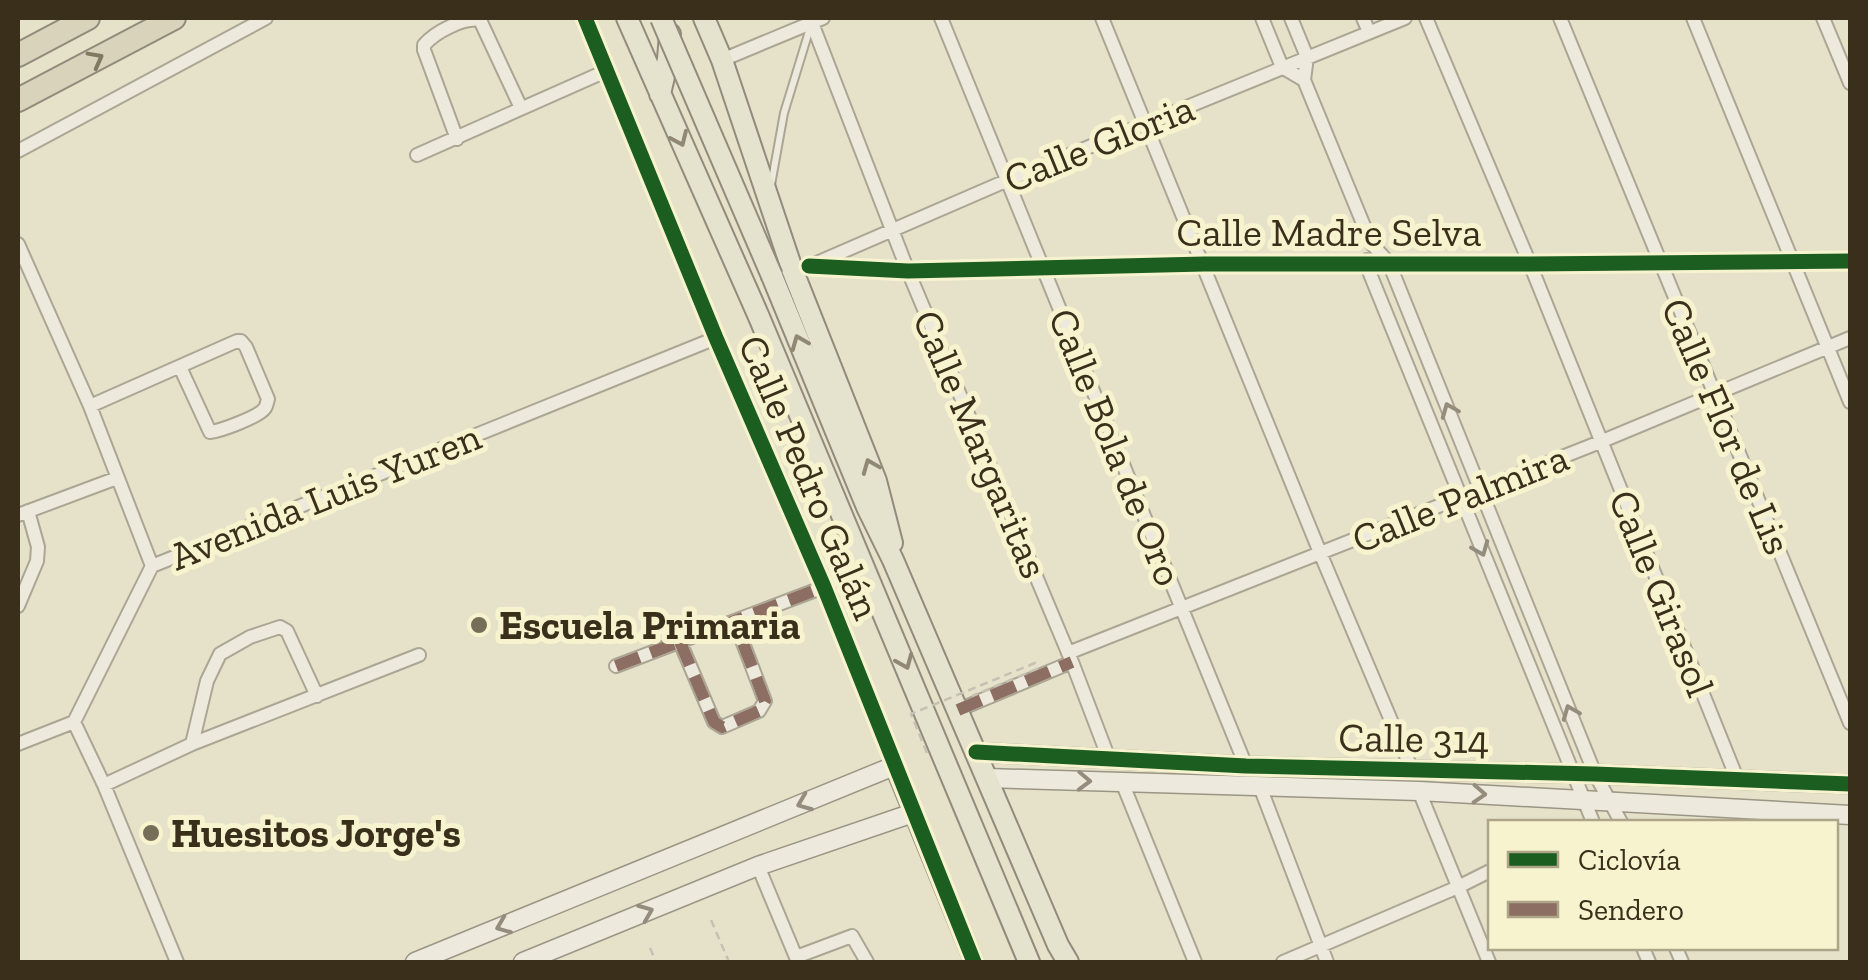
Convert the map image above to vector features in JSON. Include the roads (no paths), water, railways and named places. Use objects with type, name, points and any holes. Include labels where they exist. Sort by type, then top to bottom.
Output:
[{"type":"highway","points":[[18,55],[88,18]]},
{"type":"highway","points":[[18,100],[174,18]]},
{"type":"main road","points":[[626,18],[759,317],[1029,962]]},
{"type":"main road","points":[[660,18],[772,276],[866,507],[965,703],[976,752],[1068,962]]},
{"type":"main road","points":[[660,94],[668,59],[670,18]]},
{"type":"main road","points":[[704,18],[722,60],[768,201],[800,268],[876,481],[888,520],[893,560]]},
{"type":"street","points":[[18,151],[266,18]]},
{"type":"street","points":[[456,139],[424,45],[467,20],[476,18],[484,24],[521,108]]},
{"type":"street","name":"Calle Pedro Galán","points":[[585,18],[716,338],[824,587],[974,962]]},
{"type":"street","name":"Calle Bola de Oro","points":[[941,18],[1246,766]]},
{"type":"street","points":[[1102,18],[1412,770]]},
{"type":"street","points":[[1262,18],[1282,67],[1304,80]]},
{"type":"street","points":[[1290,18],[1306,57],[1304,80],[1372,243],[1389,263],[1595,774],[1620,820]]},
{"type":"street","points":[[1363,18],[1369,32]]},
{"type":"street","name":"Calle Gloria","points":[[800,268],[1405,18]]},
{"type":"street","name":"Calle Girasol","points":[[1426,18],[1530,264],[1738,781]]},
{"type":"street","name":"Calle Flor de Lis","points":[[1560,18],[1850,723]]},
{"type":"street","points":[[1693,18],[1850,402]]},
{"type":"street","points":[[1824,18],[1850,84]]},
{"type":"street","points":[[722,60],[815,19]]},
{"type":"street","name":"Calle Margaritas","points":[[815,19],[908,271],[1110,759]]},
{"type":"street","points":[[417,155],[606,71]]},
{"type":"street","points":[[1372,243],[1366,264],[1592,820]]},
{"type":"street","points":[[18,244],[90,406],[152,566]]},
{"type":"street","name":"Calle Madre Selva","points":[[800,268],[908,271],[1204,264],[1850,260]]},
{"type":"street","name":"Avenida Luis Yuren","points":[[74,722],[152,566],[716,338]]},
{"type":"street","name":"Calle Palmira","points":[[965,703],[1182,608],[1850,338]]},
{"type":"street","points":[[90,406],[233,342],[241,341],[268,400],[266,407],[218,432],[210,432],[180,367]]},
{"type":"street","points":[[18,606],[37,562],[38,546],[23,513],[117,478]]},
{"type":"street","points":[[616,666],[824,587]]},
{"type":"street","points":[[680,642],[714,722],[722,727],[760,711],[765,701],[735,622]]},
{"type":"street","points":[[192,744],[207,681],[219,656],[250,636],[280,627],[288,630],[317,696]]},
{"type":"street","points":[[104,784],[192,744],[419,655]]},
{"type":"street","points":[[18,744],[74,722],[104,784],[177,962]]},
{"type":"street","name":"Calle 314","points":[[976,752],[1246,766],[1850,784]]},
{"type":"street","points":[[416,962],[894,766]]},
{"type":"street","points":[[987,778],[1259,784],[1611,800],[1756,816],[1850,815]]},
{"type":"street","points":[[1122,782],[1195,962]]},
{"type":"street","points":[[1259,784],[1327,962]]},
{"type":"street","points":[[1419,791],[1489,962]]},
{"type":"street","points":[[1577,820],[1584,799]]},
{"type":"street","points":[[523,962],[758,866],[914,813]]},
{"type":"street","points":[[758,866],[797,960],[852,936],[866,962]]},
{"type":"street","points":[[1283,962],[1488,871]]},
{"type":"lane","points":[[768,201],[784,112],[815,19]]},
{"type":"place","name":"Escuela Primaria","points":[[479,625]]},
{"type":"place","name":"Huesitos Jorge's","points":[[151,833]]}]
